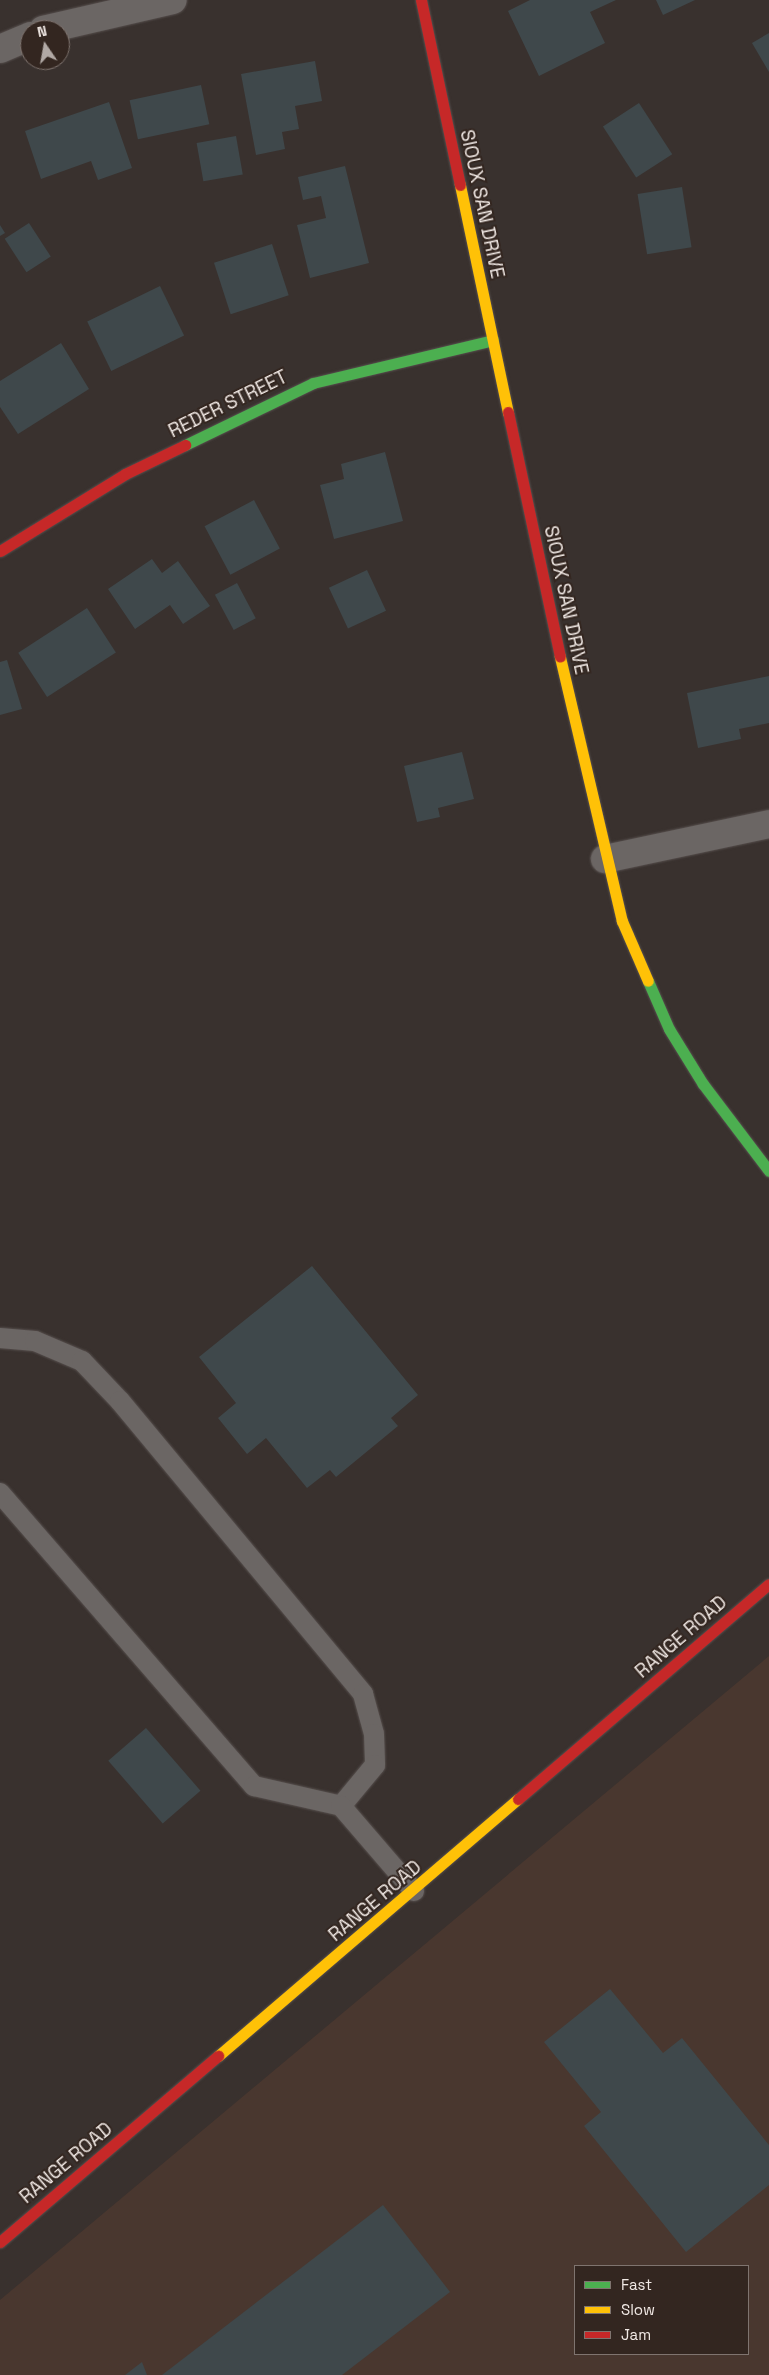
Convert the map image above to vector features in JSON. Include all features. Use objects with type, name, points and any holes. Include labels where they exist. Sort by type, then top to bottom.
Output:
[{"type":"street","points":[[70,24],[173,0]]},
{"type":"street","name":"SIOUX SAN DRIVE","points":[[421,0],[605,859],[622,920],[669,1029],[703,1084],[769,1171]]},
{"type":"street","points":[[0,49],[20,40]]},
{"type":"street","name":"REDER STREET","points":[[0,551],[125,474],[313,382],[493,340]]},
{"type":"street","points":[[605,859],[769,824]]},
{"type":"street","name":"RANGE ROAD","points":[[0,2242],[414,1891],[769,1584]]},
{"type":"lane","points":[[0,1338],[34,1340],[82,1361],[120,1401],[362,1694],[374,1734],[375,1765],[341,1806]]},
{"type":"lane","points":[[0,1493],[254,1786],[341,1806],[414,1891]]},
{"type":"shaded area","points":[[769,1656],[769,2375],[0,2375],[0,2300]]},
{"type":"building","points":[[530,0],[616,0],[590,12],[605,43],[539,76],[508,11]]},
{"type":"building","points":[[656,0],[695,0],[663,15]]},
{"type":"building","points":[[769,33],[769,72],[752,43]]},
{"type":"building","points":[[315,61],[322,101],[295,106],[299,129],[282,132],[285,149],[256,155],[241,74]]},
{"type":"building","points":[[201,85],[209,124],[138,139],[130,100]]},
{"type":"building","points":[[109,102],[132,168],[98,180],[91,161],[41,179],[25,131]]},
{"type":"building","points":[[639,103],[672,154],[636,178],[603,126]]},
{"type":"building","points":[[236,136],[243,174],[203,181],[197,143]]},
{"type":"building","points":[[345,166],[369,263],[310,278],[297,225],[326,218],[321,196],[303,200],[298,177]]},
{"type":"building","points":[[682,187],[692,247],[647,254],[638,194]]},
{"type":"building","points":[[29,223],[51,257],[26,272],[5,239]]},
{"type":"building","points":[[0,225],[5,233],[0,236]]},
{"type":"building","points":[[272,244],[289,295],[231,314],[214,263]]},
{"type":"building","points":[[160,286],[184,335],[111,371],[87,322]]},
{"type":"building","points":[[61,343],[89,389],[18,434],[0,407],[0,381]]},
{"type":"building","points":[[385,452],[403,521],[334,539],[320,485],[344,479],[341,464]]},
{"type":"building","points":[[254,500],[280,549],[230,575],[205,526]]},
{"type":"building","points":[[152,559],[162,573],[178,561],[210,606],[183,624],[170,605],[135,629],[108,589]]},
{"type":"building","points":[[367,570],[386,611],[348,629],[329,588]]},
{"type":"building","points":[[237,583],[256,618],[234,630],[215,595]]},
{"type":"building","points":[[87,608],[116,652],[47,697],[18,653]]},
{"type":"building","points":[[7,660],[22,709],[0,715],[0,662]]},
{"type":"building","points":[[769,676],[769,723],[739,729],[741,739],[698,748],[687,693]]},
{"type":"building","points":[[462,752],[474,799],[438,808],[440,817],[417,822],[404,766]]},
{"type":"building","points":[[312,1266],[418,1395],[391,1418],[398,1426],[336,1477],[330,1470],[307,1488],[266,1438],[247,1454],[218,1418],[236,1403],[199,1357]]},
{"type":"building","points":[[146,1728],[200,1791],[163,1823],[108,1761]]},
{"type":"building","points":[[610,1989],[663,2053],[682,2038],[769,2145],[769,2185],[686,2252],[584,2126],[601,2112],[544,2042]]},
{"type":"building","points":[[383,2205],[450,2292],[342,2375],[162,2375]]},
{"type":"building","points":[[142,2362],[147,2375],[125,2375]]},
{"type":"traffic: fast","points":[[185,445],[313,383],[493,340]]},
{"type":"traffic: fast","points":[[648,981],[669,1029],[703,1084],[769,1171]]},
{"type":"traffic: slow","points":[[460,185],[508,412]]},
{"type":"traffic: slow","points":[[560,657],[622,921],[648,981]]},
{"type":"traffic: slow","points":[[218,2056],[518,1799]]},
{"type":"traffic: jam","points":[[421,0],[460,185]]},
{"type":"traffic: jam","points":[[508,412],[560,657]]},
{"type":"traffic: jam","points":[[0,551],[125,474],[185,445]]},
{"type":"traffic: jam","points":[[518,1799],[769,1584]]},
{"type":"traffic: jam","points":[[0,2242],[218,2056]]}]
